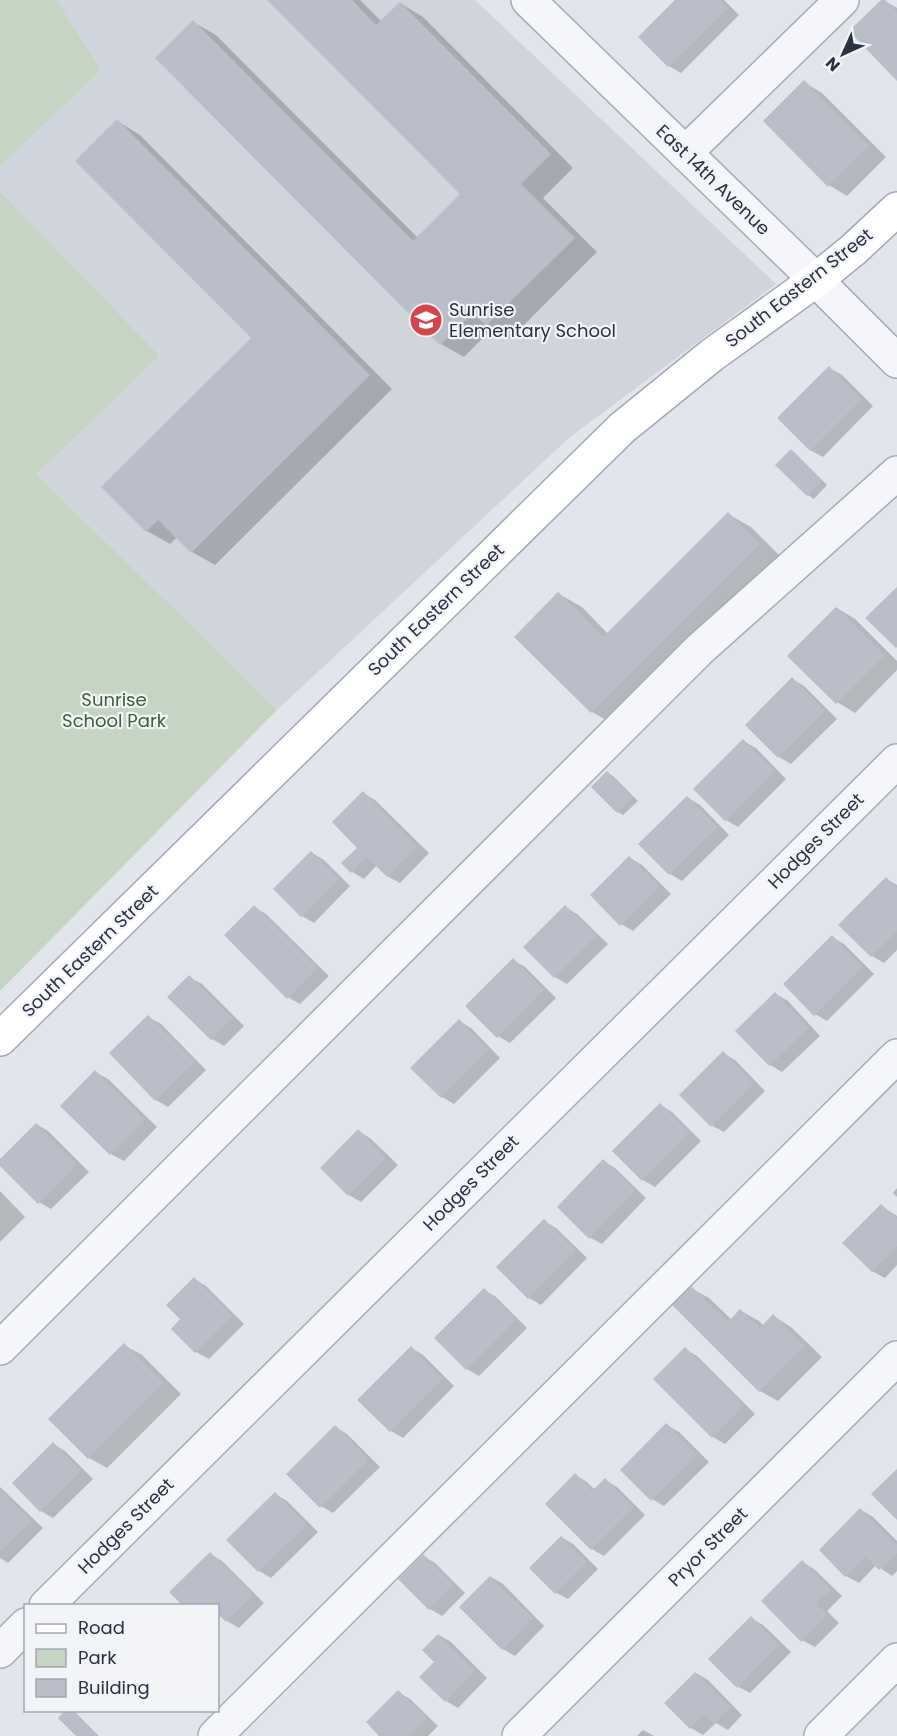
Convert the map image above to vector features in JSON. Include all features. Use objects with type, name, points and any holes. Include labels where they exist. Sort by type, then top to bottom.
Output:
[{"type":"main road","name":"South Eastern Street","points":[[0,1039],[621,428],[711,355],[816,280],[853,250],[897,209]]},
{"type":"street","points":[[685,153],[842,0]]},
{"type":"street","name":"East 14th Avenue","points":[[546,6],[685,153],[897,361]]},
{"type":"street","points":[[0,1348],[700,649],[897,473]]},
{"type":"street","name":"Hodges Street","points":[[47,1604],[897,761]]},
{"type":"street","points":[[215,1736],[897,1056]]},
{"type":"street","name":"Pryor Street","points":[[519,1736],[897,1358]]},
{"type":"street","points":[[0,1651],[24,1627]]},
{"type":"street","points":[[821,1736],[897,1660]]},
{"type":"shaded area","name":"Sunrise Elementary School","points":[[57,0],[475,0],[776,284],[570,437],[277,710],[37,474],[160,356],[0,191],[0,167],[101,70]]},
{"type":"green space","points":[[0,0],[57,0],[101,70],[0,167]]},
{"type":"green space","name":"Sunrise School Park","points":[[0,191],[160,356],[37,474],[277,710],[0,991]]},
{"type":"building","points":[[267,0],[352,0],[376,25],[400,2],[551,154],[521,184],[575,238],[486,326],[473,313],[440,345],[155,58],[193,20],[413,241],[460,194]]},
{"type":"building","points":[[675,0],[720,0],[728,8],[668,67],[638,37]]},
{"type":"building","points":[[881,0],[885,0],[897,12],[897,81],[849,31]]},
{"type":"building","points":[[804,80],[869,146],[828,187],[763,121]]},
{"type":"building","points":[[117,119],[370,375],[191,553],[158,520],[146,532],[101,487],[251,338],[75,161]]},
{"type":"building","points":[[829,366],[862,399],[810,451],[777,418]]},
{"type":"building","points":[[791,449],[822,481],[807,496],[775,465]]},
{"type":"building","points":[[728,512],[760,544],[591,713],[514,637],[558,592],[603,637]]},
{"type":"building","points":[[897,587],[897,647],[896,648],[865,618]]},
{"type":"building","points":[[836,607],[885,655],[836,704],[787,656]]},
{"type":"building","points":[[792,677],[825,711],[778,758],[745,725]]},
{"type":"building","points":[[743,739],[775,771],[725,821],[693,789]]},
{"type":"building","points":[[607,771],[633,797],[617,813],[591,787]]},
{"type":"building","points":[[363,791],[417,846],[387,877],[367,857],[351,873],[341,863],[357,848],[332,822]]},
{"type":"building","points":[[687,796],[718,827],[669,875],[638,844]]},
{"type":"building","points":[[311,851],[339,878],[301,917],[273,889]]},
{"type":"building","points":[[629,856],[660,886],[620,926],[590,895]]},
{"type":"building","points":[[886,877],[897,888],[897,931],[871,957],[838,925]]},
{"type":"building","points":[[254,905],[317,968],[287,999],[224,935]]},
{"type":"building","points":[[565,905],[597,936],[554,978],[523,947]]},
{"type":"building","points":[[832,935],[863,967],[814,1016],[783,984]]},
{"type":"building","points":[[513,958],[544,990],[497,1038],[465,1006]]},
{"type":"building","points":[[189,975],[233,1018],[211,1040],[167,997]]},
{"type":"building","points":[[775,992],[809,1028],[769,1066],[735,1031]]},
{"type":"building","points":[[148,1015],[195,1062],[155,1101],[109,1053]]},
{"type":"building","points":[[459,1019],[489,1050],[441,1098],[410,1068]]},
{"type":"building","points":[[723,1051],[754,1083],[711,1127],[679,1095]]},
{"type":"building","points":[[95,1070],[145,1120],[110,1155],[60,1106]]},
{"type":"building","points":[[660,1103],[690,1133],[642,1181],[612,1151]]},
{"type":"building","points":[[36,1123],[77,1164],[38,1204],[0,1166],[0,1159]]},
{"type":"building","points":[[358,1129],[386,1158],[348,1196],[320,1168]]},
{"type":"building","points":[[603,1159],[635,1190],[589,1239],[557,1207]]},
{"type":"building","points":[[881,1204],[897,1219],[897,1246],[872,1272],[842,1243]]},
{"type":"building","points":[[544,1219],[576,1251],[528,1299],[496,1267]]},
{"type":"building","points":[[194,1277],[233,1316],[195,1353],[171,1329],[180,1319],[166,1305]]},
{"type":"building","points":[[691,1286],[728,1322],[740,1309],[760,1328],[773,1314],[805,1346],[759,1392],[672,1305]]},
{"type":"building","points":[[484,1288],[516,1320],[466,1370],[434,1338]]},
{"type":"building","points":[[124,1343],[164,1383],[88,1459],[48,1419]]},
{"type":"building","points":[[411,1346],[443,1379],[390,1432],[357,1400]]},
{"type":"building","points":[[685,1347],[744,1406],[712,1438],[653,1379]]},
{"type":"building","points":[[666,1423],[697,1454],[651,1501],[620,1470]]},
{"type":"building","points":[[335,1425],[369,1459],[320,1508],[286,1474]]},
{"type":"building","points":[[53,1442],[81,1471],[40,1512],[12,1483]]},
{"type":"building","points":[[897,1469],[897,1520],[871,1494]]},
{"type":"building","points":[[575,1473],[592,1491],[605,1478],[634,1507],[591,1550],[545,1504]]},
{"type":"building","points":[[0,1489],[32,1521],[0,1552]]},
{"type":"building","points":[[275,1492],[307,1525],[258,1572],[226,1540]]},
{"type":"building","points":[[860,1508],[897,1545],[897,1553],[879,1570],[866,1557],[845,1577],[819,1550]]},
{"type":"building","points":[[561,1536],[587,1562],[555,1594],[529,1568]]},
{"type":"building","points":[[210,1552],[253,1595],[226,1622],[219,1615],[219,1604],[181,1604],[169,1592]]},
{"type":"building","points":[[423,1554],[454,1585],[429,1610],[398,1579]]},
{"type":"building","points":[[802,1560],[831,1589],[816,1603],[828,1615],[801,1642],[761,1601]]},
{"type":"building","points":[[490,1576],[533,1618],[502,1650],[459,1607]]},
{"type":"building","points":[[751,1616],[779,1645],[737,1688],[708,1659]]},
{"type":"building","points":[[438,1634],[476,1671],[445,1702],[419,1677],[434,1662],[422,1650]]},
{"type":"building","points":[[695,1672],[731,1707],[714,1724],[705,1714],[690,1729],[664,1703]]},
{"type":"building","points":[[398,1690],[427,1718],[409,1736],[379,1736],[366,1722]]},
{"type":"building","points":[[63,1712],[75,1712],[99,1736],[76,1736],[58,1718]]},
{"type":"place","name":"Sunrise Elementary School","points":[[426,320]]}]
